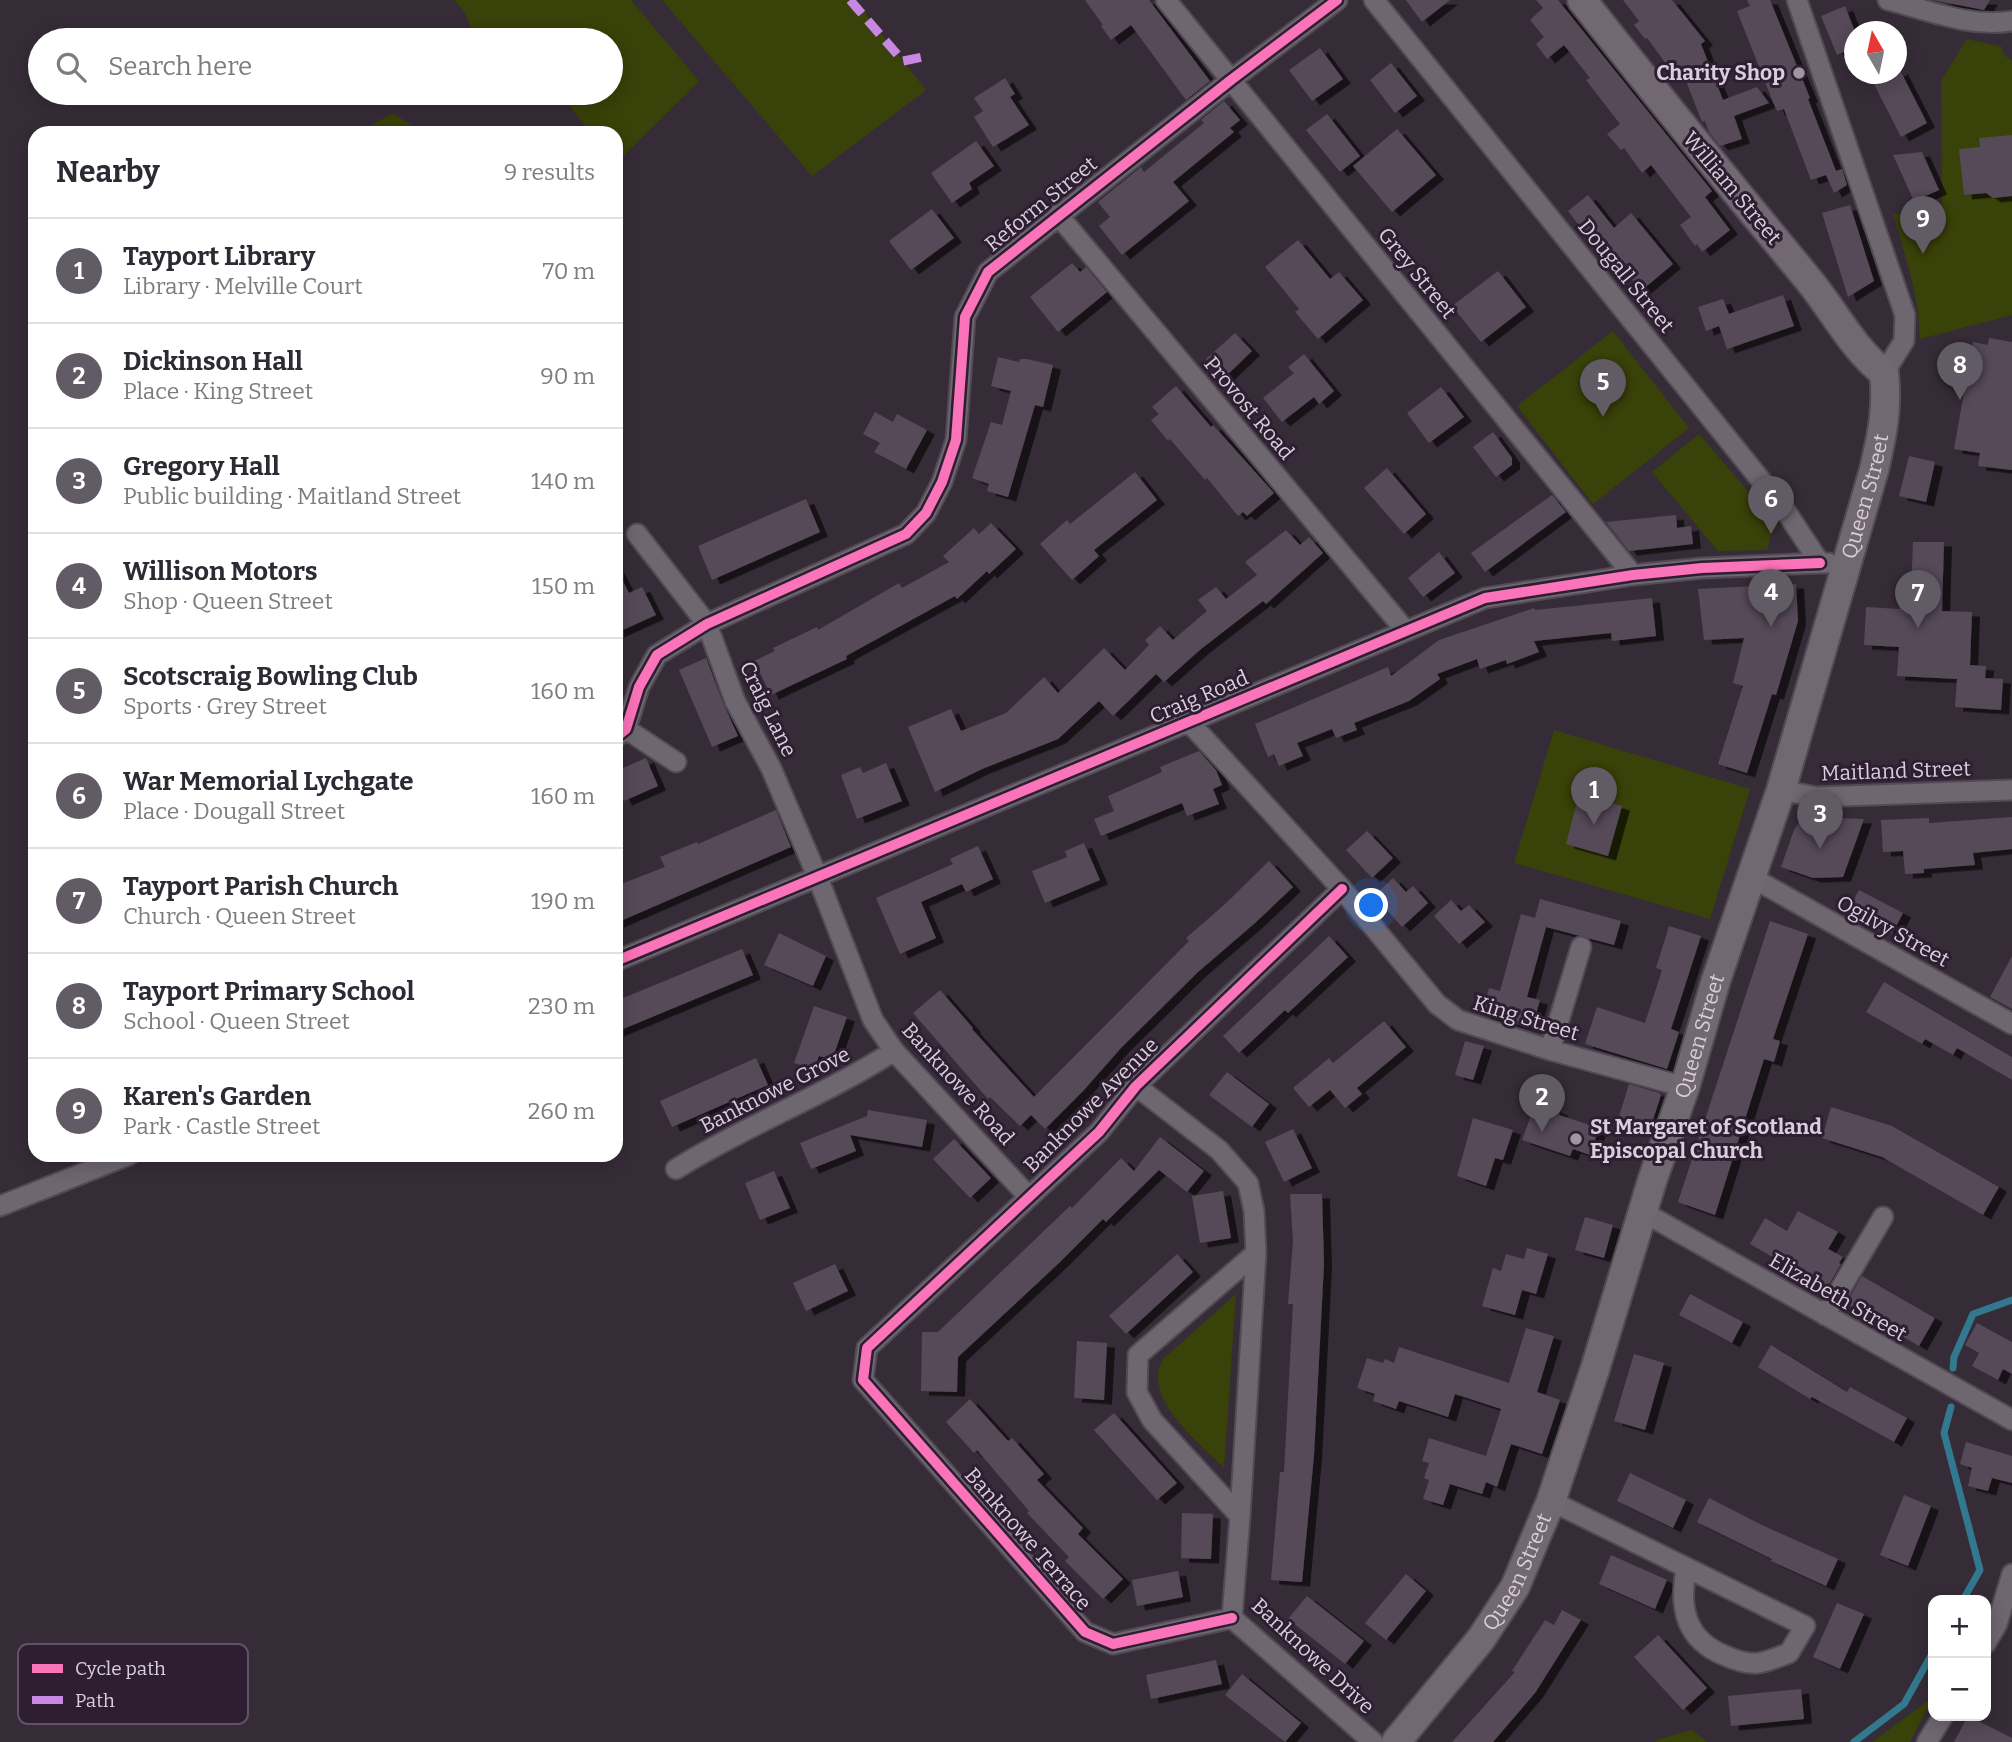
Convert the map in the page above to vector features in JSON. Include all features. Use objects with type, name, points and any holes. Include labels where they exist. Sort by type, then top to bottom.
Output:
[{"type":"main road","name":"William Street","points":[[1582,0],[1690,137],[1817,290],[1867,360],[1884,373]]},
{"type":"main road","name":"Queen Street","points":[[1396,1742],[1481,1639],[1515,1587],[1550,1501],[1685,1087],[1716,980],[1781,790],[1833,562],[1884,429],[1887,401],[1884,373]]},
{"type":"street","name":"Grey Street","points":[[1166,0],[1633,575]]},
{"type":"street","name":"Reform Street","points":[[623,728],[639,688],[657,655],[707,624],[906,534],[926,513],[942,482],[956,440],[965,317],[988,272],[1337,0]]},
{"type":"street","name":"Dougall Street","points":[[1374,0],[1786,510],[1833,562]]},
{"type":"street","points":[[1797,0],[1905,314],[1904,341],[1884,373]]},
{"type":"street","points":[[1888,0],[1972,22],[2012,21]]},
{"type":"street","name":"Provost Road","points":[[1058,215],[1406,631]]},
{"type":"street","name":"Craig Lane","points":[[637,534],[707,624],[735,701],[771,768],[818,878]]},
{"type":"street","name":"Craig Road","points":[[623,958],[1485,598],[1633,575],[1702,568],[1833,562]]},
{"type":"street","name":"King Street","points":[[1189,722],[1342,889],[1437,1004],[1458,1020],[1550,1050],[1685,1087]]},
{"type":"street","points":[[623,734],[676,762]]},
{"type":"street","name":"Maitland Street","points":[[1781,790],[1816,797],[2012,790]]},
{"type":"street","name":"Ogilvy Street","points":[[1751,877],[2012,1024]]},
{"type":"street","name":"Banknowe Road","points":[[818,878],[873,1020],[894,1051],[1028,1196]]},
{"type":"street","name":"Banknowe Avenue","points":[[867,1348],[1099,1132],[1136,1086],[1342,889]]},
{"type":"street","points":[[1550,1050],[1581,947]]},
{"type":"street","name":"Banknowe Grove","points":[[676,1169],[716,1144],[861,1072],[894,1051]]},
{"type":"street","name":"Banknowe Drive","points":[[1136,1086],[1219,1150],[1248,1183],[1254,1211],[1256,1253],[1232,1618],[1373,1742]]},
{"type":"street","points":[[0,1206],[112,1162]]},
{"type":"street","name":"Elizabeth Street","points":[[1643,1212],[2012,1420]]},
{"type":"street","points":[[1825,1315],[1883,1217]]},
{"type":"street","points":[[1240,1516],[1152,1420],[1137,1392],[1138,1355],[1256,1253]]},
{"type":"street","name":"Banknowe Terrace","points":[[867,1348],[863,1380],[1085,1632],[1113,1644],[1232,1618]]},
{"type":"street","points":[[1550,1501],[1805,1626],[1789,1653],[1758,1663],[1735,1660],[1714,1651],[1694,1635],[1685,1612],[1682,1591],[1686,1568]]},
{"type":"street","points":[[1991,1634],[1997,1624],[2012,1574]]},
{"type":"street","points":[[1927,1742],[1939,1721]]},
{"type":"green space","points":[[454,0],[631,0],[699,81],[623,156],[623,126],[585,126],[569,105],[623,105],[623,28],[471,28],[465,13]]},
{"type":"green space","points":[[662,0],[855,0],[926,90],[812,176]]},
{"type":"green space","points":[[1967,39],[2002,47],[2003,54],[2012,61],[2012,315],[1920,339],[1914,291],[1893,214],[1942,212],[1941,81]]},
{"type":"green space","points":[[393,113],[412,126],[370,126]]},
{"type":"green space","points":[[1613,331],[1689,428],[1593,504],[1517,406]]},
{"type":"green space","points":[[1699,434],[1778,526],[1771,534],[1767,550],[1718,551],[1652,472]]},
{"type":"green space","points":[[1554,730],[1750,789],[1710,919],[1514,863]]},
{"type":"green space","points":[[1236,1294],[1224,1468],[1172,1414],[1159,1388],[1158,1375],[1163,1359]]},
{"type":"green space","points":[[1928,1701],[1928,1707],[1910,1742],[1872,1742]]},
{"type":"green space","points":[[1692,1730],[1707,1742],[1656,1742],[1656,1740]]},
{"type":"building","points":[[1085,0],[1149,0],[1210,81],[1186,100],[1131,25],[1111,40]]},
{"type":"building","points":[[1406,0],[1450,0],[1422,22]]},
{"type":"building","points":[[1536,0],[1558,0],[1712,191],[1705,197],[1730,230],[1702,252],[1680,225],[1691,217],[1651,165],[1642,173],[1624,148],[1621,150],[1607,134],[1620,124],[1586,80],[1590,78],[1564,45],[1547,59],[1536,44],[1544,37],[1530,20],[1543,8]]},
{"type":"building","points":[[1623,0],[1672,0],[1705,41],[1701,44],[1723,100],[1757,87],[1769,103],[1734,116],[1742,139],[1720,146],[1709,132],[1705,121],[1702,122],[1681,68],[1673,73],[1634,25],[1639,21]]},
{"type":"building","points":[[1747,0],[1770,0],[1836,171],[1842,169],[1847,185],[1834,193],[1826,175],[1811,180],[1784,109],[1777,111],[1737,11],[1750,6]]},
{"type":"building","points":[[1933,0],[1990,0],[1984,10]]},
{"type":"building","points":[[1845,6],[1851,21],[1844,21],[1844,52],[1837,55],[1821,16]]},
{"type":"building","points":[[1320,48],[1343,79],[1312,101],[1289,70]]},
{"type":"building","points":[[1391,63],[1417,96],[1395,113],[1370,80]]},
{"type":"building","points":[[1005,78],[1015,94],[1010,97],[1029,125],[993,147],[974,117],[983,111],[974,98]]},
{"type":"building","points":[[1874,84],[1907,84],[1927,123],[1901,137]]},
{"type":"building","points":[[1224,101],[1240,120],[1230,128],[1234,132],[1173,182],[1189,201],[1122,255],[1099,226],[1110,217],[1098,202],[1141,167],[1144,172],[1204,123],[1201,120]]},
{"type":"building","points":[[1327,114],[1360,156],[1340,172],[1306,130]]},
{"type":"building","points":[[1397,129],[1436,175],[1392,212],[1353,166]]},
{"type":"building","points":[[2012,135],[2012,196],[1993,198],[1986,193],[1964,195],[1959,149],[1980,147],[1979,138]]},
{"type":"building","points":[[976,141],[994,166],[969,183],[972,189],[952,203],[931,173]]},
{"type":"building","points":[[1922,152],[1939,190],[1914,201],[1893,155]]},
{"type":"building","points":[[1588,195],[1614,228],[1631,213],[1673,264],[1641,291],[1595,232],[1588,237],[1568,211]]},
{"type":"building","points":[[1850,205],[1874,281],[1848,297],[1822,213]]},
{"type":"building","points":[[932,209],[954,238],[911,270],[889,241]]},
{"type":"building","points":[[1298,240],[1330,279],[1339,272],[1363,300],[1318,339],[1295,312],[1299,309],[1265,267]]},
{"type":"building","points":[[1072,263],[1080,272],[1086,267],[1107,292],[1058,332],[1030,297]]},
{"type":"building","points":[[1498,271],[1526,307],[1481,342],[1452,306]]},
{"type":"building","points":[[1783,295],[1794,326],[1727,349],[1719,326],[1706,331],[1698,307],[1723,299],[1729,314]]},
{"type":"building","points":[[1235,333],[1252,351],[1224,378],[1206,359]]},
{"type":"building","points":[[1989,338],[2012,342],[2012,470],[1978,466],[1980,453],[1954,449],[1973,342],[1988,345]]},
{"type":"building","points":[[1304,354],[1334,391],[1319,404],[1314,397],[1282,422],[1263,398],[1294,373],[1288,367]]},
{"type":"building","points":[[998,357],[1019,362],[1020,359],[1027,359],[1053,365],[1043,407],[1035,405],[1008,497],[987,491],[989,484],[972,478],[991,422],[1002,425],[1011,391],[991,386]]},
{"type":"building","points":[[1176,386],[1274,493],[1247,516],[1243,512],[1238,516],[1207,478],[1205,480],[1151,420],[1159,414],[1152,407]]},
{"type":"building","points":[[1441,387],[1464,417],[1429,443],[1407,413]]},
{"type":"building","points":[[875,412],[893,422],[897,414],[927,430],[906,469],[874,452],[880,443],[863,434]]},
{"type":"building","points":[[1493,432],[1512,458],[1512,465],[1496,477],[1473,447]]},
{"type":"building","points":[[1909,456],[1935,462],[1926,502],[1899,496]]},
{"type":"building","points":[[1387,468],[1426,514],[1404,534],[1364,488]]},
{"type":"building","points":[[1135,472],[1157,500],[1094,550],[1099,556],[1072,580],[1040,544],[1067,520],[1070,524]]},
{"type":"building","points":[[1552,495],[1566,512],[1485,572],[1471,553]]},
{"type":"building","points":[[806,499],[820,532],[712,580],[698,546]]},
{"type":"building","points":[[1676,515],[1677,528],[1691,526],[1693,544],[1629,551],[1606,522]]},
{"type":"building","points":[[991,523],[1016,549],[989,574],[987,571],[957,599],[955,596],[846,656],[847,659],[771,695],[754,661],[775,651],[773,648],[817,627],[818,630],[899,583],[902,588],[949,562],[943,556],[974,528],[979,534]]},
{"type":"building","points":[[1286,530],[1300,545],[1309,537],[1323,553],[1266,604],[1263,601],[1201,649],[1164,682],[1156,674],[1113,716],[1099,701],[1058,739],[982,769],[935,792],[908,727],[951,709],[961,731],[1006,713],[1044,677],[1058,693],[1104,648],[1125,670],[1149,645],[1145,640],[1160,626],[1173,640],[1207,611],[1198,600],[1216,587],[1226,599],[1257,575],[1245,562]]},
{"type":"building","points":[[1913,542],[1944,542],[1942,611],[1972,612],[1970,665],[1986,666],[1985,678],[2003,679],[2001,710],[1955,707],[1957,679],[1897,676],[1899,647],[1864,645],[1866,607],[1899,609],[1900,593],[1911,594]]},
{"type":"building","points":[[1439,552],[1455,573],[1423,597],[1408,578]]},
{"type":"building","points":[[623,581],[629,593],[642,587],[656,615],[623,630]]},
{"type":"building","points":[[1796,584],[1798,621],[1776,695],[1772,694],[1747,773],[1718,764],[1743,686],[1733,683],[1744,638],[1704,640],[1698,589]]},
{"type":"building","points":[[1652,598],[1656,636],[1612,641],[1611,633],[1534,641],[1539,652],[1507,664],[1506,660],[1480,669],[1477,659],[1437,674],[1440,679],[1409,701],[1354,723],[1357,730],[1336,738],[1332,729],[1297,743],[1303,756],[1279,766],[1274,754],[1268,757],[1255,724],[1388,667],[1391,676],[1439,640],[1534,608]]},
{"type":"building","points":[[706,658],[738,736],[712,747],[679,670]]},
{"type":"building","points":[[1199,751],[1216,770],[1222,785],[1213,789],[1219,804],[1187,816],[1182,803],[1101,836],[1094,819],[1114,811],[1108,796],[1162,772],[1160,767]]},
{"type":"building","points":[[646,758],[658,786],[624,801],[623,768]]},
{"type":"building","points":[[886,763],[902,801],[857,819],[841,775],[860,767],[863,773]]},
{"type":"building","points":[[1579,794],[1622,806],[1608,856],[1566,844]]},
{"type":"building","points":[[776,810],[791,847],[623,920],[623,883],[665,867],[660,857],[697,842],[698,844]]},
{"type":"building","points":[[1807,817],[1864,819],[1843,877],[1813,878],[1781,867],[1794,830],[1799,822]]},
{"type":"building","points":[[2012,817],[2012,849],[1973,853],[1975,865],[1924,869],[1924,873],[1905,874],[1903,851],[1883,852],[1881,820],[1929,818],[1929,823]]},
{"type":"building","points":[[1367,831],[1393,858],[1372,878],[1346,850]]},
{"type":"building","points":[[1084,843],[1100,880],[1045,903],[1032,871],[1067,857],[1065,851]]},
{"type":"building","points":[[978,846],[993,879],[966,892],[962,884],[921,902],[936,938],[900,954],[876,898],[953,864],[950,859]]},
{"type":"building","points":[[1269,861],[1293,887],[1198,972],[1121,1048],[1045,1129],[1031,1115],[1020,1126],[990,1097],[988,1099],[913,1013],[940,990],[1034,1097],[1189,941],[1186,938]]},
{"type":"building","points":[[1393,878],[1406,892],[1413,886],[1428,903],[1402,927],[1374,896]]},
{"type":"building","points":[[1859,890],[1903,913],[1892,934],[1848,911]]},
{"type":"building","points":[[1540,899],[1621,921],[1614,945],[1546,927],[1527,997],[1540,1000],[1532,1028],[1482,1015],[1489,988],[1500,991],[1521,914],[1535,918]]},
{"type":"building","points":[[1451,900],[1461,911],[1469,905],[1485,922],[1459,944],[1434,916]]},
{"type":"building","points":[[1770,921],[1808,934],[1773,1039],[1780,1041],[1774,1062],[1764,1059],[1715,1215],[1678,1202]]},
{"type":"building","points":[[1669,926],[1701,936],[1671,1029],[1679,1032],[1667,1069],[1585,1044],[1597,1007],[1645,1023],[1662,970],[1656,968]]},
{"type":"building","points":[[779,933],[826,956],[813,986],[764,965]]},
{"type":"building","points":[[1329,936],[1348,957],[1288,1013],[1285,1010],[1239,1053],[1223,1036]]},
{"type":"building","points":[[742,949],[753,975],[623,1029],[623,998]]},
{"type":"building","points":[[2012,956],[2012,1009],[1990,997]]},
{"type":"building","points":[[1884,982],[2012,1057],[2012,1080],[1957,1048],[1953,1055],[1925,1039],[1922,1044],[1866,1012]]},
{"type":"building","points":[[814,1006],[847,1017],[832,1060],[819,1056],[814,1069],[794,1063]]},
{"type":"building","points":[[1384,1021],[1406,1047],[1357,1088],[1362,1094],[1345,1108],[1330,1090],[1309,1107],[1293,1088],[1329,1058],[1333,1063]]},
{"type":"building","points":[[1465,1041],[1484,1046],[1473,1080],[1455,1075]]},
{"type":"building","points":[[756,1058],[768,1085],[672,1127],[660,1101]]},
{"type":"building","points":[[1227,1072],[1269,1104],[1252,1127],[1209,1095]]},
{"type":"building","points":[[1629,1084],[1661,1095],[1649,1132],[1617,1123]]},
{"type":"building","points":[[1536,1102],[1560,1111],[1559,1115],[1599,1128],[1590,1155],[1573,1149],[1570,1156],[1522,1140]]},
{"type":"building","points":[[1831,1107],[1892,1126],[1999,1187],[1983,1215],[1882,1157],[1822,1138]]},
{"type":"building","points":[[868,1110],[927,1120],[922,1147],[850,1135],[856,1151],[811,1169],[800,1143],[867,1116]]},
{"type":"building","points":[[1473,1118],[1513,1130],[1503,1160],[1495,1158],[1486,1186],[1457,1176]]},
{"type":"building","points":[[1293,1129],[1312,1168],[1284,1182],[1265,1142]]},
{"type":"building","points":[[1160,1137],[1204,1171],[1187,1192],[1159,1170],[1106,1222],[1103,1219],[958,1357],[957,1392],[921,1391],[922,1332],[938,1332],[1070,1206],[1072,1208],[1121,1158],[1134,1171]]},
{"type":"building","points":[[954,1139],[991,1178],[970,1198],[933,1159]]},
{"type":"building","points":[[774,1171],[790,1208],[760,1220],[745,1183]]},
{"type":"building","points":[[1223,1191],[1231,1238],[1200,1243],[1192,1196]]},
{"type":"building","points":[[1290,1194],[1322,1194],[1324,1264],[1314,1455],[1302,1582],[1271,1580],[1280,1472],[1284,1472],[1293,1304],[1288,1304],[1293,1242]]},
{"type":"building","points":[[1798,1211],[1838,1232],[1828,1249],[1843,1257],[1827,1288],[1750,1244],[1765,1218],[1787,1231]]},
{"type":"building","points":[[1585,1217],[1613,1225],[1604,1258],[1575,1250]]},
{"type":"building","points":[[1527,1248],[1548,1254],[1536,1294],[1522,1290],[1515,1315],[1482,1306],[1493,1268],[1501,1271],[1506,1254],[1524,1259]]},
{"type":"building","points":[[1177,1254],[1193,1272],[1126,1334],[1109,1316]]},
{"type":"building","points":[[835,1264],[848,1291],[806,1311],[793,1283]]},
{"type":"building","points":[[1862,1276],[1935,1318],[1919,1346],[1849,1305],[1851,1301],[1848,1300]]},
{"type":"building","points":[[1690,1294],[1743,1322],[1732,1343],[1679,1315]]},
{"type":"building","points":[[1977,1323],[2012,1342],[2012,1374],[2003,1369],[1998,1380],[1972,1366],[1979,1353],[1965,1345]]},
{"type":"building","points":[[1526,1328],[1554,1336],[1537,1392],[1560,1400],[1542,1454],[1511,1444],[1497,1487],[1486,1482],[1482,1494],[1450,1484],[1443,1505],[1423,1499],[1429,1480],[1424,1478],[1429,1463],[1422,1461],[1429,1438],[1486,1456],[1501,1409],[1455,1394],[1448,1417],[1399,1401],[1396,1409],[1373,1401],[1375,1394],[1357,1388],[1367,1358],[1383,1363],[1385,1359],[1394,1363],[1399,1347],[1509,1383]]},
{"type":"building","points":[[1077,1341],[1107,1343],[1104,1400],[1074,1398]]},
{"type":"building","points":[[1771,1345],[1847,1392],[1850,1387],[1907,1418],[1894,1442],[1812,1397],[1810,1399],[1758,1367]]},
{"type":"building","points":[[1634,1354],[1664,1363],[1645,1430],[1614,1421]]},
{"type":"building","points":[[970,1399],[1008,1441],[1012,1438],[1044,1474],[1037,1480],[1083,1528],[1078,1534],[1123,1579],[1103,1599],[1065,1561],[1069,1557],[1027,1513],[1029,1511],[977,1450],[974,1453],[946,1422]]},
{"type":"building","points":[[1114,1413],[1177,1483],[1157,1500],[1094,1430]]},
{"type":"building","points":[[1966,1442],[2012,1456],[2012,1483],[1992,1478],[1988,1491],[1968,1486],[1972,1468],[1960,1464]]},
{"type":"building","points":[[1630,1473],[1686,1500],[1673,1528],[1617,1501]]},
{"type":"building","points":[[1904,1495],[1931,1506],[1908,1566],[1880,1555]]},
{"type":"building","points":[[1709,1498],[1838,1559],[1826,1586],[1697,1522]]},
{"type":"building","points":[[1182,1513],[1213,1514],[1211,1559],[1181,1558]]},
{"type":"building","points":[[1611,1555],[1667,1580],[1655,1609],[1599,1584]]},
{"type":"building","points":[[1178,1571],[1183,1597],[1137,1606],[1132,1580]]},
{"type":"building","points":[[1406,1574],[1426,1591],[1386,1640],[1365,1623]]},
{"type":"building","points":[[1307,1596],[1364,1641],[1345,1664],[1288,1619]]},
{"type":"building","points":[[1837,1603],[1864,1614],[1840,1669],[1813,1657]]},
{"type":"building","points":[[1562,1610],[1581,1620],[1535,1693],[1493,1742],[1452,1742],[1515,1672],[1512,1671],[1545,1620],[1554,1625]]},
{"type":"building","points":[[1658,1635],[1707,1688],[1683,1710],[1634,1657]]},
{"type":"building","points":[[1216,1660],[1222,1684],[1151,1699],[1146,1675]]},
{"type":"building","points":[[1242,1674],[1301,1723],[1285,1742],[1225,1695]]},
{"type":"building","points":[[1801,1689],[1804,1719],[1731,1726],[1728,1696]]},
{"type":"building","points":[[1965,1721],[1978,1721],[2012,1738],[2012,1742],[1954,1742]]},
{"type":"waterway","points":[[1953,1368],[1954,1357],[1973,1314],[2012,1300]]},
{"type":"waterway","points":[[1951,1407],[1944,1433],[1980,1570],[1966,1595]]},
{"type":"waterway","points":[[1854,1742],[1904,1704],[1930,1658]]},
{"type":"marked path","points":[[850,0],[903,61],[928,56]]},
{"type":"cycle path","points":[[623,731],[639,687],[657,655],[707,624],[906,534],[926,513],[942,482],[956,440],[965,317],[988,272],[1337,0]]},
{"type":"cycle path","points":[[623,958],[1485,598],[1633,575],[1702,568],[1820,563]]},
{"type":"cycle path","points":[[1232,1618],[1113,1644],[1085,1632],[863,1380],[867,1348],[1099,1132],[1136,1086],[1342,889]]},
{"type":"place","name":"Charity Shop","points":[[1799,73]]},
{"type":"place","name":"Karen's Garden","points":[[1923,254]]},
{"type":"place","name":"Tayport Primary School","points":[[1960,400]]},
{"type":"place","name":"Scotscraig Bowling Club","points":[[1603,417]]},
{"type":"place","name":"War Memorial Lychgate","points":[[1771,534]]},
{"type":"place","name":"Willison Motors","points":[[1771,627]]},
{"type":"place","name":"Tayport Parish Church","points":[[1918,628]]},
{"type":"place","name":"Tayport Library","points":[[1594,825]]},
{"type":"place","name":"Gregory Hall","points":[[1820,849]]},
{"type":"place","name":"Dickinson Hall","points":[[1542,1132]]},
{"type":"place","name":"St Margaret of Scotland Episcopal Church","points":[[1576,1139]]}]
